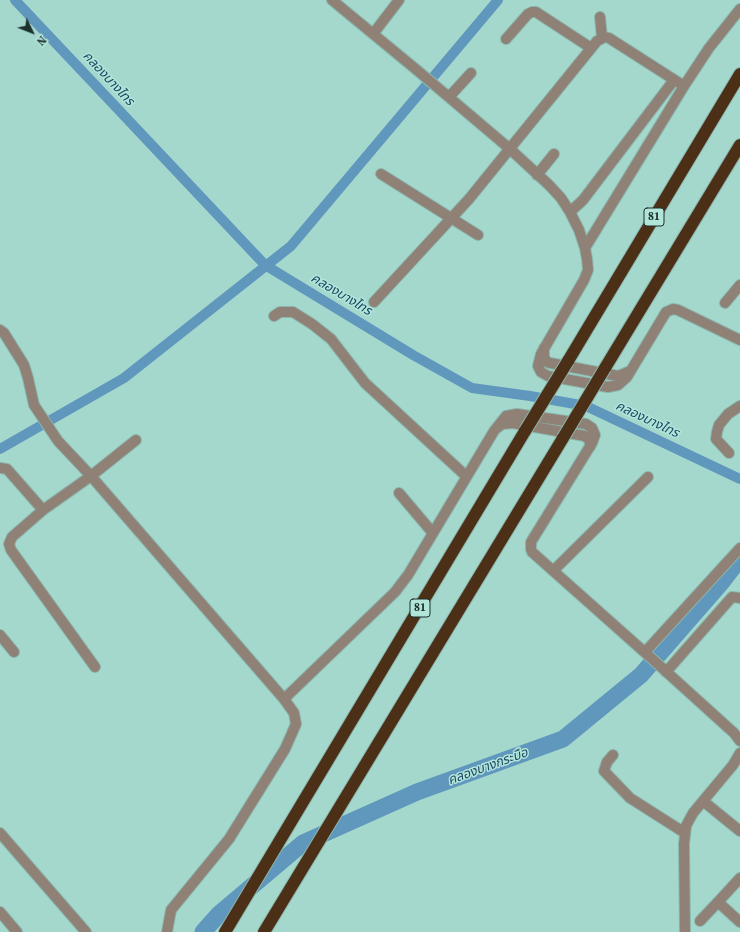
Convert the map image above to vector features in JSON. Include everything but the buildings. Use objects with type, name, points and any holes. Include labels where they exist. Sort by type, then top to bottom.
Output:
[{"type":"highway","name":"81","points":[[225,932],[740,74]]},
{"type":"highway","points":[[264,932],[740,145]]},
{"type":"street","points":[[332,0],[510,149],[561,198],[570,212],[585,248],[588,264],[586,275],[545,347],[544,357],[547,362],[618,376],[623,375],[632,370],[669,310],[678,310],[740,340]]},
{"type":"street","points":[[373,34],[399,0]]},
{"type":"street","points":[[585,248],[684,86],[709,48],[740,9]]},
{"type":"street","points":[[506,39],[528,14],[536,12],[591,48]]},
{"type":"street","points":[[600,17],[602,38]]},
{"type":"street","points":[[374,302],[469,200],[597,41],[605,37],[609,38],[684,86]]},
{"type":"street","points":[[449,97],[471,73]]},
{"type":"street","points":[[570,212],[583,200],[674,80]]},
{"type":"street","points":[[538,175],[554,154]]},
{"type":"street","points":[[381,174],[478,235]]},
{"type":"street","points":[[725,303],[740,285]]},
{"type":"street","points":[[274,316],[280,312],[293,312],[312,324],[331,339],[365,383],[466,476]]},
{"type":"street","points":[[0,330],[4,333],[24,365],[34,405],[58,441],[91,476],[294,713],[296,724],[292,735],[229,839],[171,910],[167,932]]},
{"type":"street","points":[[729,453],[716,439],[717,432],[719,425],[740,406]]},
{"type":"street","points":[[284,700],[395,592],[408,575],[432,532],[494,431],[502,424],[512,423],[584,436],[589,439],[590,447],[531,542],[532,552],[740,740]]},
{"type":"street","points":[[95,668],[11,550],[9,544],[12,537],[43,510],[91,476],[136,440]]},
{"type":"street","points":[[0,468],[7,470],[43,510]]},
{"type":"street","points":[[553,572],[648,476]]},
{"type":"street","points":[[399,493],[432,532]]},
{"type":"street","points":[[647,655],[740,548]]},
{"type":"street","points":[[664,670],[732,597],[740,597]]},
{"type":"street","points":[[0,635],[14,652]]},
{"type":"street","points":[[613,755],[607,762],[604,770],[630,798],[685,833]]},
{"type":"street","points":[[685,932],[685,833],[689,819],[740,756]]},
{"type":"street","points":[[703,801],[740,831]]},
{"type":"street","points":[[0,833],[83,931]]},
{"type":"street","points":[[700,921],[740,878]]},
{"type":"street","points":[[718,902],[740,922]]},
{"type":"street","points":[[0,912],[17,932]]},
{"type":"waterway","name":"คลองบางไทร","points":[[15,0],[265,265],[413,355],[472,388],[586,406],[740,479]]},
{"type":"waterway","points":[[0,449],[124,378],[291,246],[498,0]]},
{"type":"waterway","name":"คลองบางกระบือ","points":[[203,932],[219,914],[303,843],[417,792],[563,739],[641,675],[722,582],[740,558]]}]
